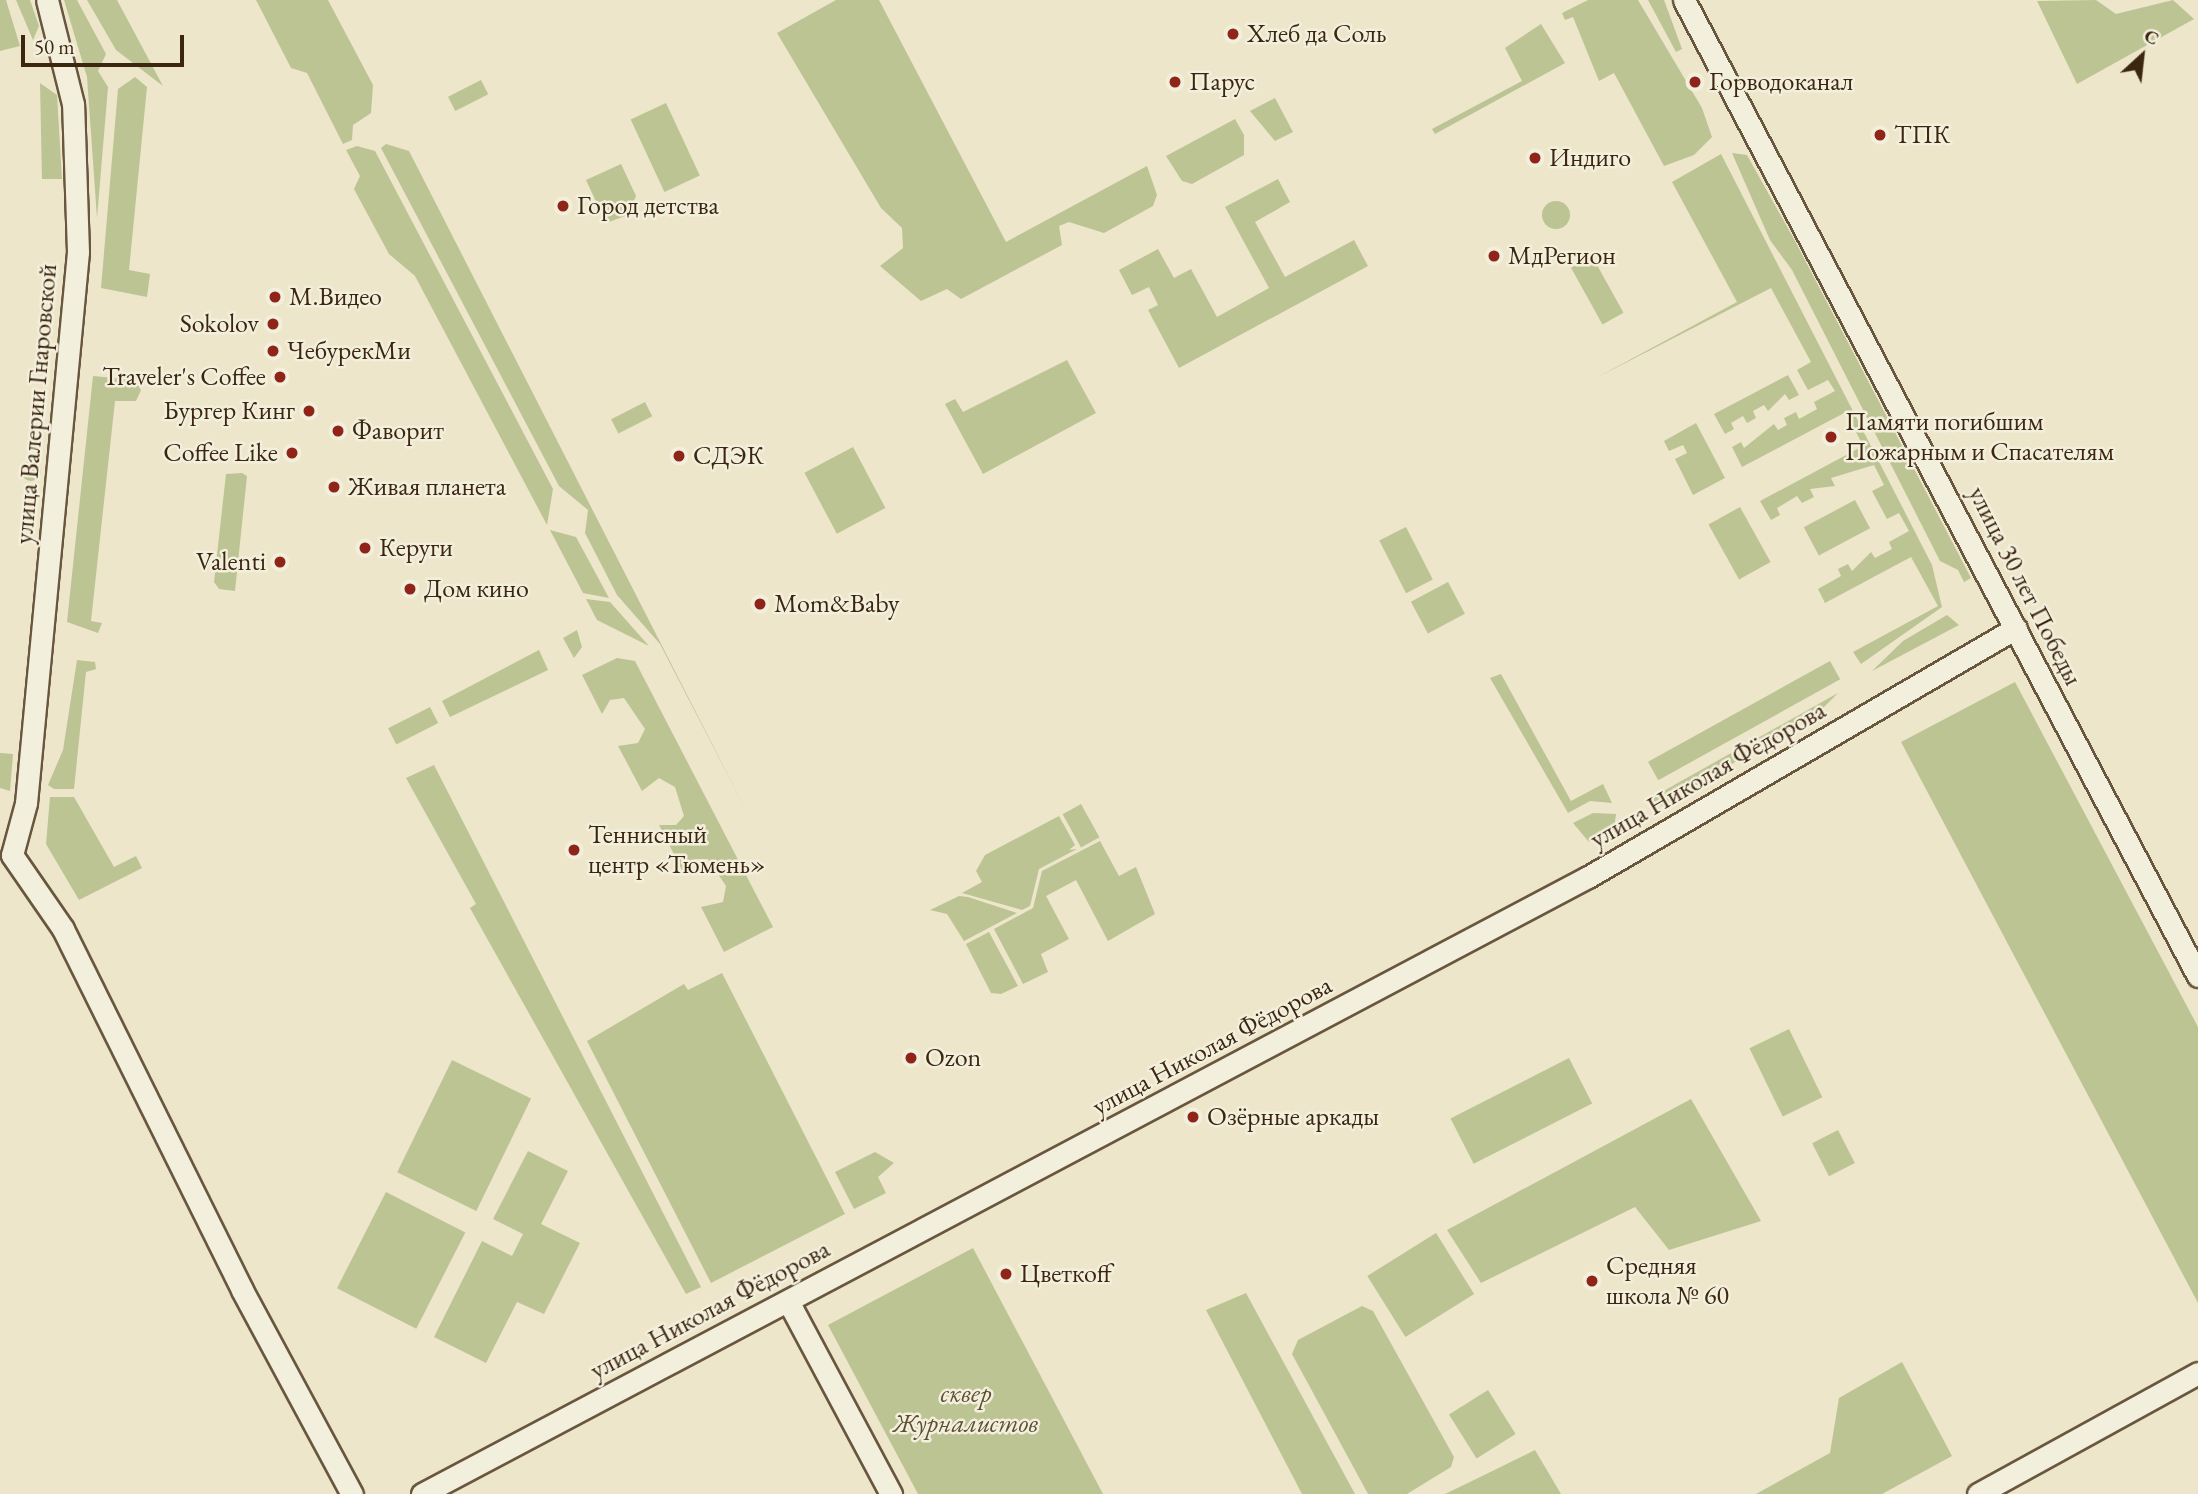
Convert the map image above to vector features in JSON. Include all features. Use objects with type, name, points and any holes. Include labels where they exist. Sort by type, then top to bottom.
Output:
[{"type":"street","name":"улица Валерии Гнаровской","points":[[6,861],[26,803],[78,252],[73,104],[47,0]]},
{"type":"street","name":"улица 30 лет Победы","points":[[1684,0],[2198,976]]},
{"type":"street","name":"улица Николая Фёдорова","points":[[422,1494],[1588,877],[2016,628]]},
{"type":"street","points":[[6,861],[62,929],[193,1195],[352,1494]]},
{"type":"street","points":[[788,1301],[891,1494]]},
{"type":"street","points":[[1978,1494],[2198,1373]]},
{"type":"green space","points":[[0,0],[6,0],[20,46],[0,51]]},
{"type":"green space","points":[[16,0],[30,0],[39,26],[33,40]]},
{"type":"green space","points":[[64,0],[77,0],[106,54],[98,71],[108,87],[97,218],[87,77]]},
{"type":"green space","points":[[87,0],[117,0],[163,86],[116,50]]},
{"type":"green space","points":[[256,0],[328,0],[373,85],[371,113],[353,125],[352,140],[343,144],[307,73],[291,68]]},
{"type":"green space","points":[[836,0],[879,0],[1006,242],[1147,166],[1157,195],[1153,206],[1104,233],[1069,222],[1059,226],[1062,245],[961,299],[947,289],[921,301],[880,266],[903,248],[902,228],[881,208],[777,33]]},
{"type":"green space","points":[[1588,0],[1638,0],[1702,108],[1712,137],[1694,155],[1664,166],[1614,73],[1599,81],[1573,17],[1565,20],[1562,13]]},
{"type":"green space","points":[[1648,0],[1664,0],[1682,49],[1676,52]]},
{"type":"green space","points":[[2096,0],[2116,14],[2173,0],[2194,19],[2077,84],[2037,1]]},
{"type":"green space","points":[[1541,24],[1565,63],[1435,134],[1432,129],[1522,81],[1505,48]]},
{"type":"green space","points":[[135,77],[147,87],[129,270],[150,274],[147,297],[101,288],[118,89]]},
{"type":"green space","points":[[481,80],[488,94],[455,111],[448,97]]},
{"type":"green space","points":[[40,83],[57,95],[62,179],[42,179]]},
{"type":"green space","points":[[1275,98],[1293,132],[1275,141],[1250,111]]},
{"type":"green space","points":[[666,103],[700,176],[664,192],[631,119]]},
{"type":"green space","points":[[1235,119],[1244,135],[1244,155],[1192,184],[1182,181],[1166,156]]},
{"type":"green space","points":[[386,144],[409,151],[748,814],[660,644],[617,595],[585,533],[588,510],[559,486],[381,148]]},
{"type":"green space","points":[[357,146],[375,151],[553,489],[547,525],[415,276],[389,254],[354,189],[360,176],[346,150]]},
{"type":"green space","points":[[1732,153],[1747,155],[1795,241],[1971,578],[1964,582],[1958,570],[1940,561],[1792,270],[1770,240]]},
{"type":"green space","points":[[1721,154],[1932,565],[1942,607],[1861,664],[1853,652],[1938,606],[1911,557],[1825,603],[1818,589],[1841,576],[1838,569],[1848,564],[1852,571],[1871,552],[1875,558],[1892,549],[1889,542],[1909,531],[1899,513],[1887,519],[1872,491],[1884,485],[1874,465],[1831,478],[1835,486],[1810,489],[1814,497],[1802,503],[1797,496],[1777,508],[1780,515],[1771,520],[1760,501],[1863,446],[1846,412],[1742,467],[1732,447],[1741,442],[1744,448],[1774,424],[1778,430],[1787,425],[1784,418],[1796,412],[1799,419],[1817,409],[1814,402],[1835,391],[1828,380],[1808,390],[1797,370],[1811,362],[1771,288],[1596,378],[1737,302],[1672,182]]},
{"type":"green space","points":[[621,164],[636,196],[628,215],[606,223],[586,180]]},
{"type":"green space","points":[[1278,179],[1290,202],[1255,222],[1285,277],[1354,240],[1368,266],[1179,368],[1148,310],[1158,305],[1149,287],[1132,295],[1119,270],[1158,249],[1174,278],[1191,269],[1217,317],[1269,288],[1225,207]]},
{"type":"green space","points":[[1556,201],[1566,205],[1570,215],[1566,225],[1556,229],[1546,225],[1542,215],[1546,205]]},
{"type":"green space","points":[[1592,256],[1624,313],[1603,324],[1571,268]]},
{"type":"green space","points":[[1067,360],[1096,413],[983,474],[945,404],[955,399],[963,412]]},
{"type":"green space","points":[[1788,375],[1799,395],[1789,400],[1785,394],[1768,411],[1764,405],[1753,411],[1756,418],[1747,423],[1743,416],[1731,423],[1734,429],[1725,434],[1714,414]]},
{"type":"green space","points":[[93,376],[135,380],[141,390],[136,401],[115,401],[91,621],[102,623],[98,633],[67,622]]},
{"type":"green space","points":[[645,402],[652,416],[618,434],[611,419]]},
{"type":"green space","points":[[1696,423],[1725,478],[1693,495],[1675,459],[1687,453],[1683,445],[1669,451],[1664,441]]},
{"type":"green space","points":[[853,447],[885,508],[837,534],[804,473]]},
{"type":"green space","points":[[27,461],[35,461],[41,471],[35,481],[27,481],[21,475],[21,467]]},
{"type":"green space","points":[[242,473],[247,476],[235,591],[219,589],[214,582],[226,474]]},
{"type":"green space","points":[[1855,500],[1870,528],[1819,555],[1804,527]]},
{"type":"green space","points":[[1740,507],[1771,562],[1739,580],[1709,524]]},
{"type":"green space","points":[[1406,527],[1433,580],[1406,593],[1379,541]]},
{"type":"green space","points":[[550,530],[576,537],[609,598],[583,593]]},
{"type":"green space","points":[[1448,582],[1465,614],[1428,634],[1411,602]]},
{"type":"green space","points":[[586,599],[610,602],[649,646],[597,620]]},
{"type":"green space","points":[[1947,615],[1959,625],[1872,671],[1903,641]]},
{"type":"green space","points":[[577,630],[582,647],[574,658],[563,638]]},
{"type":"green space","points":[[539,650],[548,670],[450,717],[442,701]]},
{"type":"green space","points":[[617,658],[635,661],[773,927],[724,952],[701,907],[723,902],[726,886],[708,859],[695,859],[683,872],[659,825],[676,825],[684,816],[675,787],[659,778],[642,791],[618,746],[638,743],[645,729],[624,698],[610,700],[602,714],[582,675]]},
{"type":"green space","points":[[77,660],[95,662],[96,669],[86,672],[74,789],[54,789],[48,785],[63,750]]},
{"type":"green space","points":[[1830,661],[1840,679],[1658,780],[1648,762]]},
{"type":"green space","points":[[1501,674],[1571,801],[1603,784],[1612,803],[1590,801],[1568,813],[1490,678]]},
{"type":"green space","points":[[2015,682],[2198,1027],[2198,1303],[1901,742]]},
{"type":"green space","points":[[1838,693],[1820,711],[1662,806],[1644,802]]},
{"type":"green space","points":[[430,707],[438,723],[396,744],[388,728]]},
{"type":"green space","points":[[0,753],[13,754],[10,791],[0,788]]},
{"type":"green space","points":[[434,765],[701,1287],[686,1294],[470,908],[476,904],[406,778]]},
{"type":"green space","points":[[50,797],[74,797],[114,867],[136,856],[142,868],[79,900],[46,844]]},
{"type":"green space","points":[[1081,804],[1099,837],[1081,847],[1063,814]]},
{"type":"green space","points":[[1593,813],[1616,814],[1614,829],[1589,842],[1573,823]]},
{"type":"green space","points":[[1059,816],[1075,845],[1069,850],[1077,849],[1039,869],[1030,906],[1022,910],[962,893],[982,882],[976,871],[985,855]]},
{"type":"green space","points":[[1100,841],[1119,876],[1136,867],[1155,914],[1108,941],[1076,880],[1046,896],[1069,939],[1041,954],[1048,972],[1023,984],[994,929],[1033,908],[1042,871]]},
{"type":"green space","points":[[959,896],[1017,913],[964,941],[947,914],[930,910]]},
{"type":"green space","points":[[989,932],[1018,986],[1001,994],[991,993],[966,944]]},
{"type":"green space","points":[[722,973],[845,1214],[711,1283],[587,1041],[684,984],[688,990]]},
{"type":"green space","points":[[1789,1029],[1822,1097],[1783,1117],[1749,1048]]},
{"type":"green space","points":[[1569,1058],[1592,1103],[1474,1164],[1450,1118]]},
{"type":"green space","points":[[452,1060],[531,1099],[476,1211],[397,1172]]},
{"type":"green space","points":[[1691,1099],[1761,1221],[1669,1250],[1635,1207],[1481,1283],[1447,1230]]},
{"type":"green space","points":[[1838,1130],[1855,1163],[1829,1176],[1812,1143]]},
{"type":"green space","points":[[528,1151],[568,1171],[541,1224],[580,1243],[544,1314],[517,1302],[486,1363],[434,1337],[482,1241],[512,1256],[523,1234],[493,1219]]},
{"type":"green space","points":[[875,1152],[894,1163],[878,1177],[886,1193],[854,1209],[835,1172]]},
{"type":"green space","points":[[386,1192],[465,1232],[416,1329],[337,1288]]},
{"type":"green space","points":[[1436,1233],[1474,1294],[1405,1337],[1367,1276]]},
{"type":"green space","name":"сквер Журналистов","points":[[973,1248],[1103,1494],[918,1494],[828,1325]]},
{"type":"green space","points":[[1246,1293],[1355,1494],[1302,1494],[1206,1310]]},
{"type":"green space","points":[[1362,1306],[1373,1311],[1454,1457],[1451,1467],[1407,1494],[1368,1494],[1292,1354],[1298,1340]]},
{"type":"green space","points":[[1902,1362],[1952,1456],[1882,1494],[1756,1494],[1830,1453],[1839,1398]]},
{"type":"green space","points":[[1488,1390],[1516,1434],[1477,1458],[1449,1414]]},
{"type":"green space","points":[[1535,1450],[1561,1494],[1445,1494],[1474,1480]]},
{"type":"place","name":"Хлеб да Соль","points":[[1233,34]]},
{"type":"place","name":"Парус","points":[[1175,82]]},
{"type":"place","name":"Горводоканал","points":[[1695,82]]},
{"type":"place","name":"ТПК","points":[[1880,135]]},
{"type":"place","name":"Индиго","points":[[1535,158]]},
{"type":"place","name":"Город детства","points":[[563,206]]},
{"type":"place","name":"МдРегион","points":[[1494,256]]},
{"type":"place","name":"М.Видео","points":[[275,297]]},
{"type":"place","name":"Sokolov","points":[[273,324]]},
{"type":"place","name":"ЧебурекМи","points":[[273,351]]},
{"type":"place","name":"Traveler's Coffee","points":[[280,377]]},
{"type":"place","name":"Бургер Кинг","points":[[309,411]]},
{"type":"place","name":"Фаворит","points":[[338,431]]},
{"type":"place","name":"Памяти погибшим Пожарным и Спасателям","points":[[1831,437]]},
{"type":"place","name":"Coffee Like","points":[[292,453]]},
{"type":"place","name":"СДЭК","points":[[679,456]]},
{"type":"place","name":"Живая планета","points":[[334,487]]},
{"type":"place","name":"Керуги","points":[[365,548]]},
{"type":"place","name":"Valenti","points":[[280,562]]},
{"type":"place","name":"Дом кино","points":[[410,589]]},
{"type":"place","name":"Mom&Baby","points":[[760,604]]},
{"type":"place","name":"Теннисный центр «Тюмень»","points":[[574,850]]},
{"type":"place","name":"Ozon","points":[[911,1058]]},
{"type":"place","name":"Озёрные аркады","points":[[1193,1117]]},
{"type":"place","name":"Цветкоff","points":[[1006,1274]]},
{"type":"place","name":"Средняя школа № 60","points":[[1592,1281]]}]
